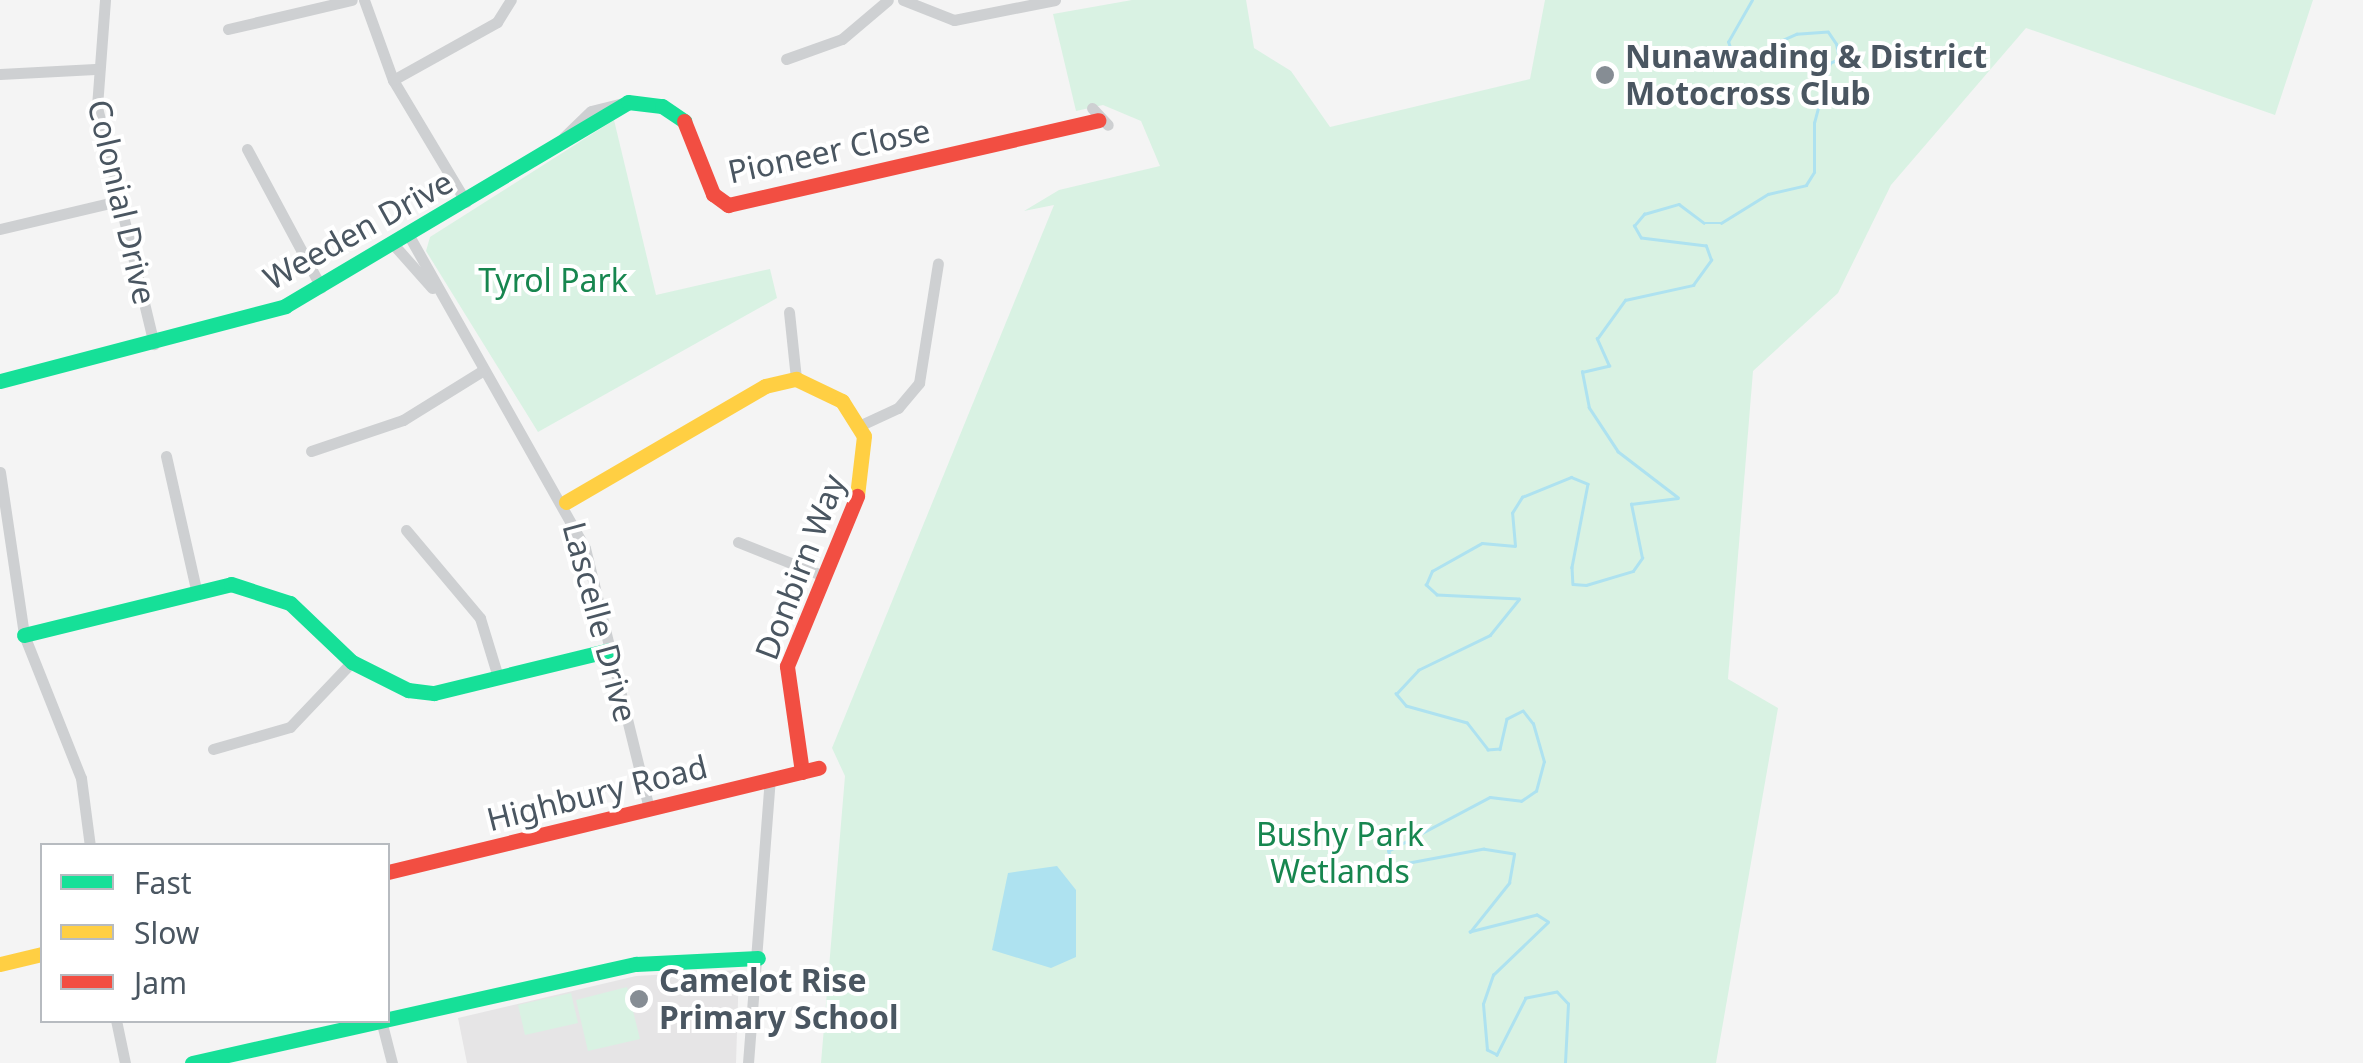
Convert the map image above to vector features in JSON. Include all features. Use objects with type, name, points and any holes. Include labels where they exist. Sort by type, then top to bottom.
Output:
[{"type":"street","name":"Colonial Drive","points":[[104,0],[95,69],[118,201],[154,344]]},
{"type":"street","points":[[228,29],[352,0]]},
{"type":"street","points":[[364,0],[393,80],[466,202]]},
{"type":"street","points":[[393,80],[497,22],[511,0]]},
{"type":"street","points":[[786,59],[842,40],[888,0]]},
{"type":"street","points":[[904,0],[954,20],[1055,0]]},
{"type":"street","points":[[0,74],[95,69]]},
{"type":"street","name":"Weeden Drive","points":[[0,380],[254,318],[321,288],[628,102]]},
{"type":"street","name":"Pioneer Close","points":[[628,102],[662,106],[687,124],[713,194],[728,205],[1099,117]]},
{"type":"street","points":[[247,149],[321,288]]},
{"type":"street","points":[[0,229],[118,201]]},
{"type":"street","name":"Lascelle Drive","points":[[408,234],[435,291],[482,372],[566,502],[610,650],[649,809]]},
{"type":"street","name":"Lascelle Drive","points":[[394,244],[435,291]]},
{"type":"street","points":[[566,502],[766,386],[796,379],[842,401],[861,426],[898,408],[918,383],[938,262]]},
{"type":"street","points":[[789,312],[796,379]]},
{"type":"street","points":[[312,451],[402,420],[482,372]]},
{"type":"street","name":"Donbirn Way","points":[[811,770],[784,682],[866,474],[861,426]]},
{"type":"street","points":[[166,456],[196,590]]},
{"type":"street","points":[[0,472],[24,634],[81,778],[90,843]]},
{"type":"street","points":[[406,530],[480,618],[498,677]]},
{"type":"street","points":[[738,542],[824,576]]},
{"type":"street","points":[[24,634],[231,584],[276,596],[380,682],[434,693],[610,650]]},
{"type":"street","points":[[213,749],[290,728],[352,662]]},
{"type":"street","name":"Highbury Road","points":[[390,872],[811,770]]},
{"type":"street","points":[[748,1063],[768,815],[762,781]]},
{"type":"street","points":[[0,964],[40,954]]},
{"type":"street","points":[[390,1022],[636,964],[758,958]]},
{"type":"street","points":[[117,1023],[126,1063]]},
{"type":"street","points":[[192,1063],[386,1023]]},
{"type":"street","points":[[382,1024],[392,1063]]},
{"type":"shaded area","name":"Camelot Rise Primary School","points":[[739,970],[736,1063],[467,1063],[458,1018],[636,976]]},
{"type":"green space","name":"Bushy Park Wetlands","points":[[1132,0],[1246,0],[1254,48],[1291,71],[1330,127],[1530,79],[1545,0],[2313,0],[2275,115],[2026,28],[1891,185],[1838,293],[1753,371],[1728,679],[1778,708],[1716,1063],[821,1063],[845,776],[832,748],[1054,205],[1024,211],[1059,190],[1160,166],[1141,121],[1103,105],[1076,111],[1053,14]]},
{"type":"green space","name":"Tyrol Park","points":[[614,120],[656,295],[770,269],[777,298],[538,432],[426,251],[430,237]]},
{"type":"green space","points":[[627,987],[640,1039],[588,1051],[576,1000]]},
{"type":"green space","points":[[571,993],[578,1023],[525,1035],[518,1005]]},
{"type":"water","points":[[1057,866],[1076,890],[1076,957],[1051,968],[992,950],[1008,873]]},
{"type":"waterway","points":[[1565,1063],[1568,1004],[1557,992],[1526,998],[1497,1055],[1487,1050],[1483,1004],[1493,975],[1548,922],[1537,915],[1470,932],[1509,883],[1514,854],[1484,849],[1393,866],[1388,851],[1490,797],[1521,801],[1536,791],[1544,762],[1533,724],[1523,711],[1507,719],[1500,749],[1488,750],[1467,723],[1406,706],[1396,694],[1418,670],[1490,635],[1519,599],[1437,595],[1426,585],[1432,571],[1482,543],[1515,546],[1512,513],[1522,497],[1571,477],[1588,484],[1572,567],[1573,584],[1586,585],[1633,571],[1642,558],[1631,504],[1678,498],[1618,452],[1589,408],[1582,372],[1609,366],[1597,339],[1625,300],[1693,285],[1711,260],[1706,246],[1641,238],[1634,226],[1644,214],[1679,204],[1704,223],[1721,223],[1768,194],[1806,185],[1814,172],[1814,123],[1830,63],[1839,59],[1836,44],[1828,32],[1797,34],[1735,62],[1728,42],[1752,0]]},
{"type":"traffic: fast","points":[[0,381],[285,306],[628,102],[662,106],[684,121]]},
{"type":"traffic: fast","points":[[24,635],[231,584],[290,603],[352,662],[408,690],[434,693],[610,650]]},
{"type":"traffic: fast","points":[[390,1019],[636,964],[758,958]]},
{"type":"traffic: fast","points":[[192,1063],[371,1023]]},
{"type":"traffic: slow","points":[[566,502],[765,386],[796,379],[842,401],[864,436],[857,496]]},
{"type":"traffic: slow","points":[[0,964],[40,954]]},
{"type":"traffic: jam","points":[[684,121],[713,194],[728,205],[1098,120]]},
{"type":"traffic: jam","points":[[802,772],[787,666],[857,496]]},
{"type":"traffic: jam","points":[[390,872],[819,768]]},
{"type":"place","name":"Nunawading & District Motocross Club","points":[[1605,75]]},
{"type":"place","name":"Camelot Rise Primary School","points":[[639,999]]}]
